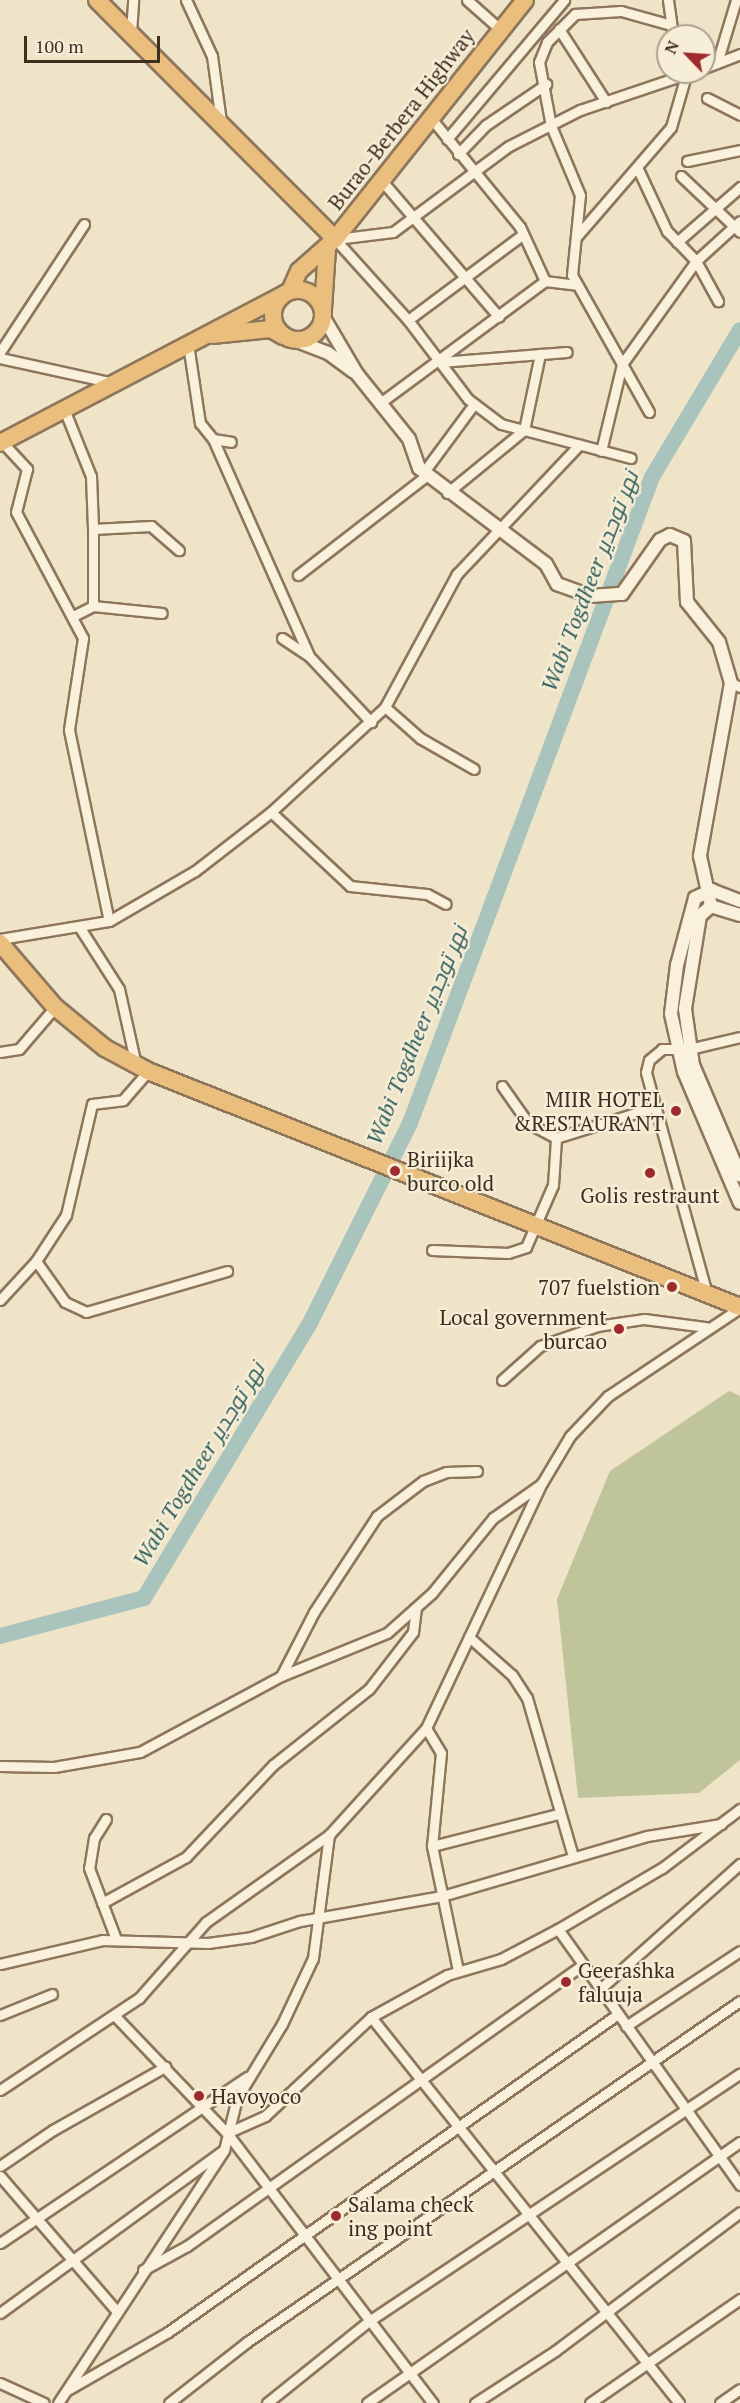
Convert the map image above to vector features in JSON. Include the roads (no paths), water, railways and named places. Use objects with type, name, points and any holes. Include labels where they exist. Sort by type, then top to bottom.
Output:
[{"type":"highway","name":"Burao-Berbera Highway","points":[[97,0],[131,32],[331,244],[501,30],[516,4]]},
{"type":"highway","points":[[290,339],[273,317],[299,271],[331,244]]},
{"type":"highway","points":[[206,336],[271,329],[290,339],[317,333],[323,313],[331,244]]},
{"type":"highway","points":[[1,443],[287,293],[314,295],[323,313]]},
{"type":"highway","points":[[0,944],[55,1007],[142,1068],[328,1139],[436,1189],[538,1226],[740,1308]]},
{"type":"street","points":[[131,32],[133,0]]},
{"type":"street","points":[[186,0],[212,56],[222,127]]},
{"type":"street","points":[[466,0],[501,30]]},
{"type":"street","points":[[447,139],[564,0]]},
{"type":"street","points":[[649,412],[577,285],[571,261],[580,195],[551,126],[546,84],[539,57],[559,29],[575,14],[605,10],[639,13],[668,24],[668,0]]},
{"type":"street","points":[[717,63],[738,4]]},
{"type":"street","points":[[559,29],[606,102]]},
{"type":"street","points":[[717,63],[740,54]]},
{"type":"street","points":[[458,154],[486,125],[546,84]]},
{"type":"street","points":[[331,244],[393,232],[510,146],[606,102],[656,84]]},
{"type":"street","points":[[576,237],[671,127],[685,84]]},
{"type":"street","points":[[707,98],[740,115]]},
{"type":"street","points":[[430,117],[522,235],[545,282]]},
{"type":"street","points":[[687,161],[740,150]]},
{"type":"street","points":[[637,166],[667,231],[696,261],[718,301]]},
{"type":"street","points":[[601,451],[622,364],[696,261],[738,227],[681,176]]},
{"type":"street","points":[[382,181],[499,317]]},
{"type":"street","points":[[677,242],[740,187]]},
{"type":"street","points":[[0,352],[84,224]]},
{"type":"street","points":[[408,320],[522,235]]},
{"type":"street","points":[[331,244],[408,320],[474,404],[501,424],[631,458]]},
{"type":"street","points":[[380,403],[440,362],[545,282],[577,285]]},
{"type":"street","points":[[323,313],[357,375],[409,439],[425,474],[499,533],[546,564],[557,584],[612,597],[629,586],[648,550],[660,540],[678,536],[687,552],[687,602],[719,642],[736,685],[704,823],[705,890],[711,906]]},
{"type":"street","points":[[290,339],[328,353],[357,375]]},
{"type":"street","points":[[188,344],[196,406],[213,439],[309,656]]},
{"type":"street","points":[[440,362],[567,352]]},
{"type":"street","points":[[447,493],[524,430],[540,354]]},
{"type":"street","points":[[0,358],[116,384]]},
{"type":"street","points":[[298,575],[425,474],[474,404]]},
{"type":"street","points":[[64,410],[91,476],[93,606]]},
{"type":"street","points":[[213,439],[231,442]]},
{"type":"street","points":[[1,443],[27,469],[16,512],[51,586],[75,615],[83,638],[69,730],[109,921]]},
{"type":"street","points":[[0,939],[80,928],[109,921],[195,871],[271,812],[385,707],[457,574],[499,533],[579,445]]},
{"type":"street","points":[[93,530],[151,526],[179,550]]},
{"type":"street","points":[[75,615],[93,606],[162,613]]},
{"type":"street","points":[[282,638],[309,656],[371,722]]},
{"type":"street","points":[[385,707],[420,738],[474,770]]},
{"type":"street","points":[[271,812],[342,882],[358,889],[427,894],[446,904]]},
{"type":"street","points":[[705,890],[740,901]]},
{"type":"street","points":[[705,890],[690,909],[676,964],[671,1014],[740,1203]]},
{"type":"street","points":[[711,906],[740,915]]},
{"type":"street","points":[[682,1049],[692,956],[700,916],[711,906]]},
{"type":"street","points":[[0,1299],[36,1261],[66,1215],[87,1111],[92,1104],[134,1093],[142,1068],[119,989],[80,928]]},
{"type":"street","points":[[0,1052],[20,1049],[55,1007]]},
{"type":"street","points":[[706,1294],[687,1207],[652,1108],[649,1060],[662,1049],[682,1049],[740,1036]]},
{"type":"street","points":[[502,1086],[528,1123],[556,1138],[652,1108]]},
{"type":"street","points":[[432,1250],[519,1252],[538,1226],[553,1185],[556,1138]]},
{"type":"street","points":[[722,1149],[740,1175]]},
{"type":"street","points":[[36,1261],[65,1302],[86,1312],[227,1271]]},
{"type":"street","points":[[0,2090],[115,2016],[154,1984],[189,1941],[226,1906],[329,1835],[426,1728],[542,1483],[570,1436],[608,1396],[706,1327],[740,1308]]},
{"type":"street","points":[[502,1380],[540,1346],[597,1326],[644,1319],[706,1327]]},
{"type":"street","points":[[281,1676],[314,1612],[377,1516],[423,1481],[446,1472],[477,1471]]},
{"type":"street","points":[[0,1766],[54,1767],[140,1752],[281,1676],[387,1633],[416,1609],[493,1518],[542,1483]]},
{"type":"street","points":[[102,1903],[186,1857],[273,1765],[369,1689],[409,1640],[416,1609]]},
{"type":"street","points":[[468,1637],[512,1675],[527,1698],[558,1814],[573,1856]]},
{"type":"street","points":[[426,1728],[441,1753],[432,1846],[458,1970]]},
{"type":"street","points":[[227,2133],[265,2116],[371,2017],[458,1970],[501,1959],[558,1929],[653,1874],[740,1809]]},
{"type":"street","points":[[432,1846],[558,1814]]},
{"type":"street","points":[[106,1819],[89,1859],[116,1939]]},
{"type":"street","points":[[0,1964],[116,1939],[228,1942],[319,1919],[442,1896],[573,1856],[722,1824]]},
{"type":"street","points":[[58,2403],[69,2389],[115,2309],[198,2196],[224,2150],[237,2098],[254,2072],[313,1958],[329,1835]]},
{"type":"street","points":[[600,1989],[740,1864]]},
{"type":"street","points":[[558,1929],[684,2111],[740,2185]]},
{"type":"street","points":[[626,2026],[740,1951]]},
{"type":"street","points":[[141,2271],[187,2246],[582,1965]]},
{"type":"street","points":[[0,2015],[52,1994]]},
{"type":"street","points":[[169,2403],[336,2280],[740,2001]]},
{"type":"street","points":[[69,2389],[168,2332],[302,2235],[618,2014]]},
{"type":"street","points":[[115,2016],[202,2103],[227,2133],[336,2280],[433,2403]]},
{"type":"street","points":[[371,2017],[422,2079],[456,2127],[528,2215],[565,2265],[679,2403]]},
{"type":"street","points":[[0,2166],[53,2130],[165,2067]]},
{"type":"street","points":[[0,2243],[32,2218],[202,2103],[254,2072]]},
{"type":"street","points":[[267,2403],[369,2321],[740,2074]]},
{"type":"street","points":[[367,2403],[740,2142]]},
{"type":"street","points":[[0,2313],[73,2256],[224,2150]]},
{"type":"street","points":[[0,2176],[32,2218],[73,2256],[115,2309]]},
{"type":"street","points":[[475,2403],[604,2313],[740,2212]]},
{"type":"street","points":[[590,2403],[740,2299]]},
{"type":"street","points":[[0,2383],[44,2403]]},
{"type":"street","points":[[720,2403],[740,2389]]},
{"type":"waterway","name":"Wabi Togdheer نهر توجدير","points":[[0,1636],[144,1598],[309,1325],[410,1123],[652,477],[740,330]]},
{"type":"place","name":"MIIR HOTEL &RESTAURANT","points":[[676,1111]]},
{"type":"place","name":"Biriijka burco old","points":[[395,1171]]},
{"type":"place","name":"Golis restraunt","points":[[650,1173]]},
{"type":"place","name":"707 fuelstion","points":[[672,1287]]},
{"type":"place","name":"Local government burcao","points":[[619,1329]]},
{"type":"place","name":"Geerashka faluuja","points":[[566,1982]]},
{"type":"place","name":"Havoyoco","points":[[199,2096]]},
{"type":"place","name":"Salama check ing point","points":[[336,2216]]}]
